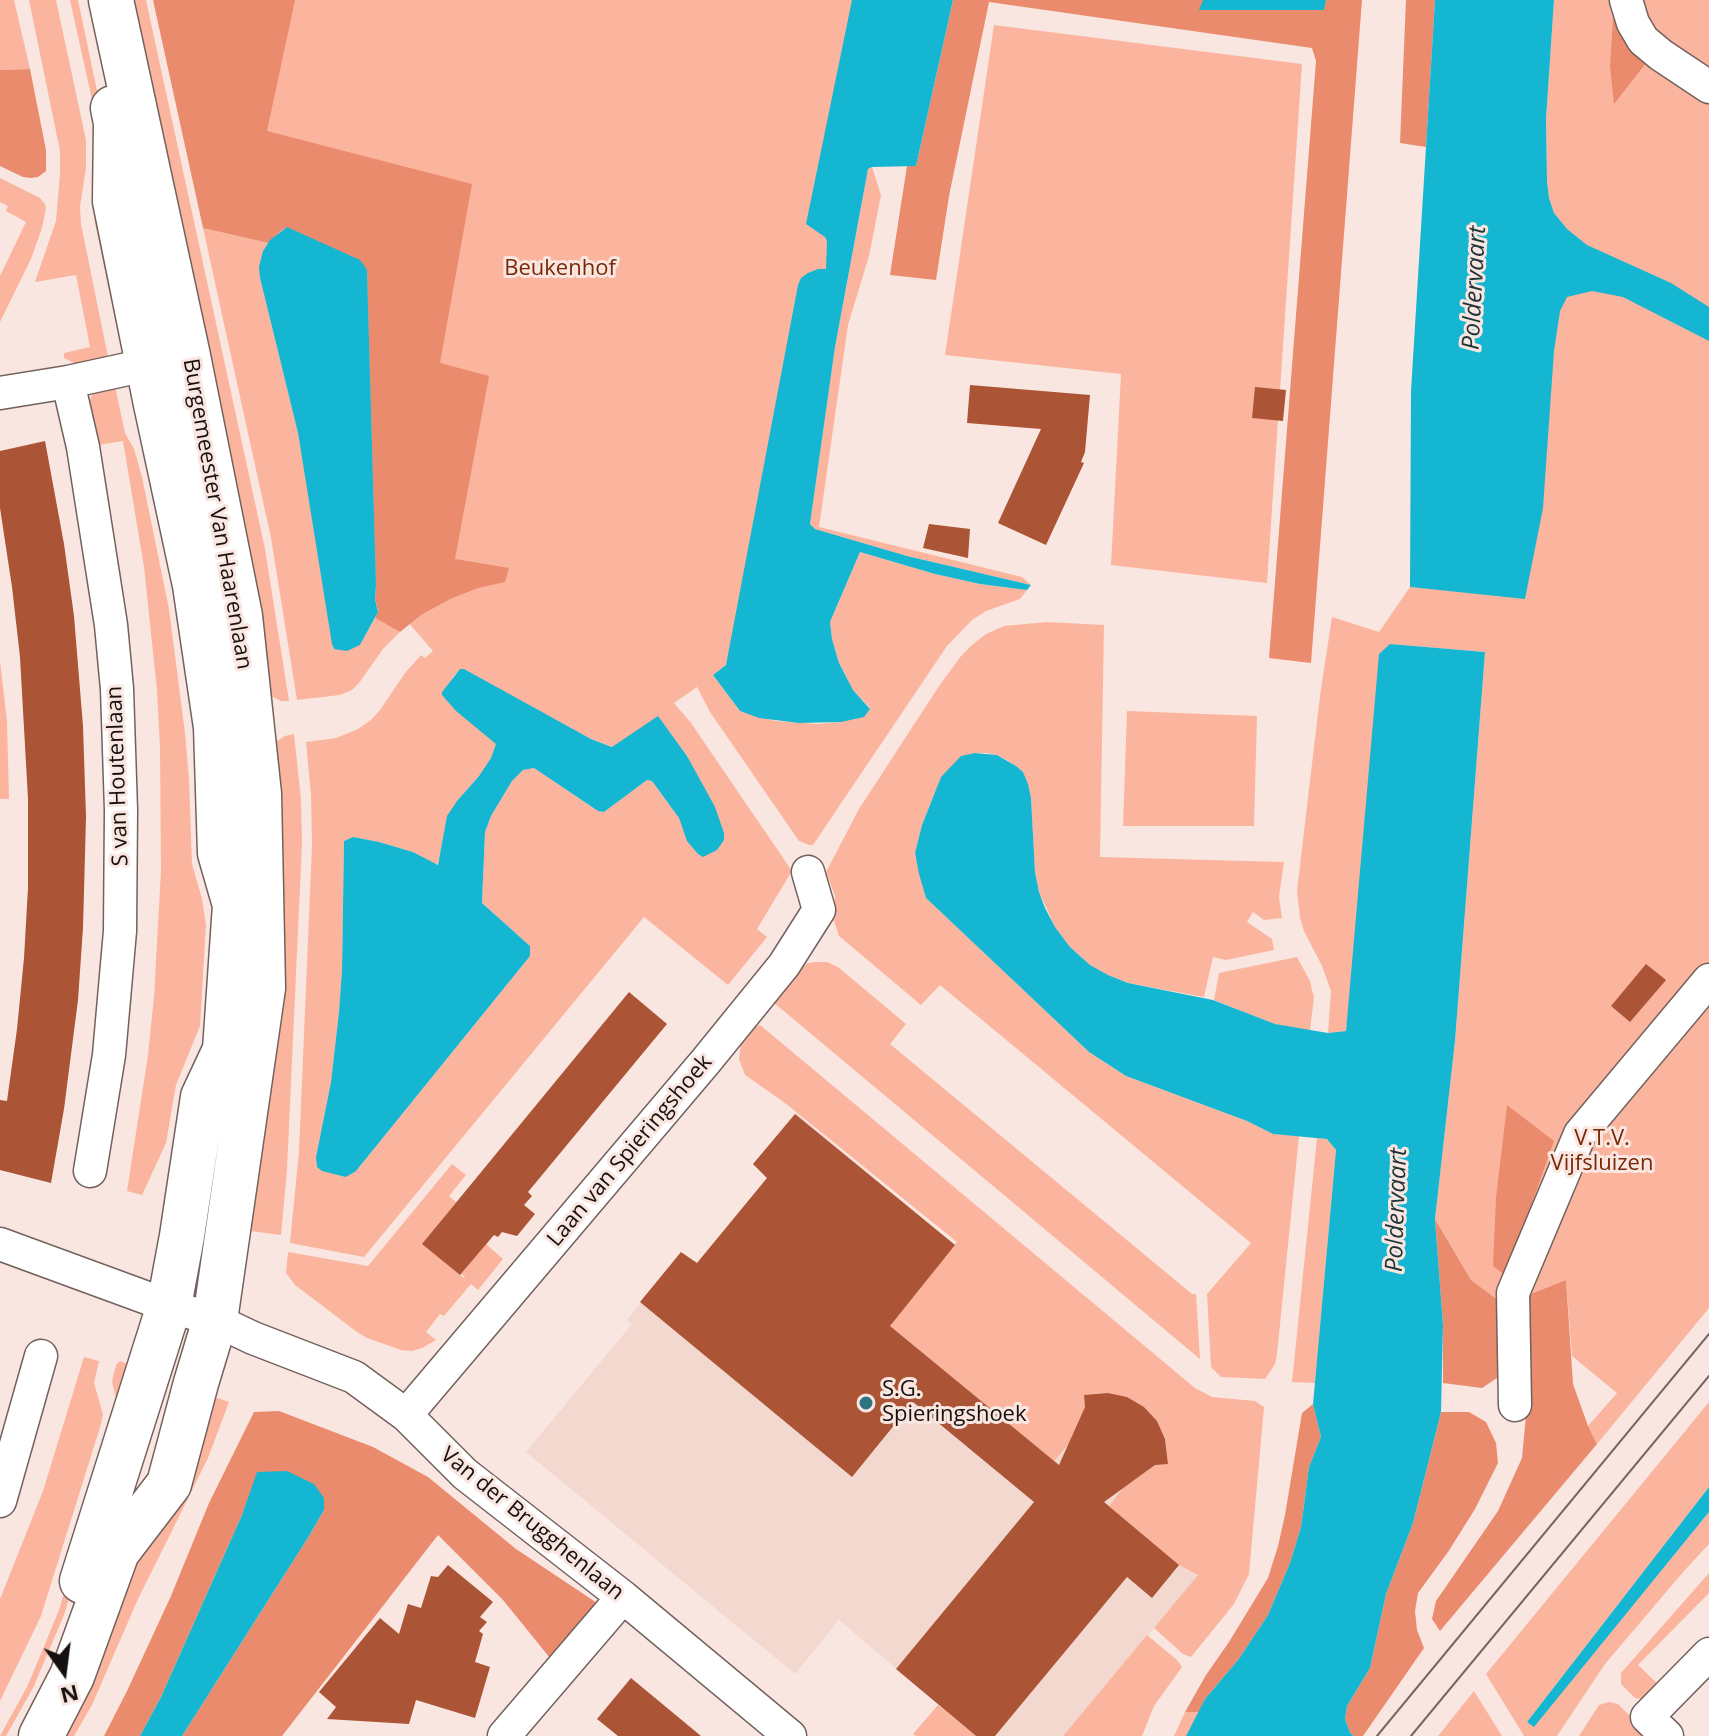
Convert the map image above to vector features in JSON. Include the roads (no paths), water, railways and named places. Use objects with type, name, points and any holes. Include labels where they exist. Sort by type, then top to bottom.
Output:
[{"type":"main road","name":"Burgemeester Van Haarenlaan","points":[[41,1736],[72,1676],[117,1552],[169,1484],[215,1320],[263,988],[259,794],[240,616],[168,360],[115,201],[116,123],[90,0]]},
{"type":"main road","name":"Burgemeester Van Haarenlaan","points":[[16,1736],[29,1715],[70,1620],[169,1306],[203,1097],[225,1050],[235,905],[220,853],[216,727],[195,585],[168,360],[111,0]]},
{"type":"street","points":[[1626,0],[1633,23],[1643,40],[1709,87]]},
{"type":"street","points":[[0,393],[168,360]]},
{"type":"street","name":"S van Houtenlaan","points":[[68,382],[83,447],[111,625],[117,689],[121,810],[121,883],[109,1055],[90,1171]]},
{"type":"street","name":"Laan van Spieringshoek","points":[[406,1415],[784,965],[819,910],[808,872]]},
{"type":"street","points":[[1515,1405],[1513,1293],[1580,1134],[1709,980]]},
{"type":"street","points":[[0,1244],[215,1320]]},
{"type":"street","name":"Van der Brugghenlaan","points":[[215,1320],[354,1377],[406,1415],[465,1474],[623,1597],[790,1736]]},
{"type":"street","points":[[0,1501],[41,1356]]},
{"type":"street","points":[[518,1731],[623,1597]]},
{"type":"street","points":[[1667,1736],[1647,1717],[1709,1654]]},
{"type":"water","points":[[852,0],[953,0],[916,166],[868,169],[835,347],[810,524],[815,529],[907,556],[1031,585],[1027,590],[980,584],[860,552],[830,622],[839,663],[853,690],[870,709],[864,717],[841,722],[799,723],[759,718],[740,711],[713,675],[726,665],[798,285],[808,273],[826,269],[827,241],[806,224]]},
{"type":"water","points":[[1203,0],[1326,0],[1324,10],[1199,10]]},
{"type":"water","name":"Poldervaart","points":[[1435,0],[1554,0],[1546,119],[1547,181],[1554,213],[1567,229],[1587,245],[1671,283],[1709,307],[1709,341],[1623,297],[1592,291],[1567,297],[1560,311],[1554,351],[1543,508],[1525,599],[1410,587],[1411,391]]},
{"type":"water","points":[[287,227],[360,260],[367,270],[375,599],[378,612],[360,645],[347,651],[334,649],[332,644],[298,433],[260,278],[263,251],[270,240]]},
{"type":"water","name":"Poldervaart","points":[[1390,644],[1485,652],[1455,1041],[1435,1219],[1443,1325],[1441,1412],[1413,1523],[1386,1594],[1370,1668],[1347,1706],[1345,1719],[1354,1736],[1186,1736],[1205,1699],[1238,1660],[1268,1615],[1301,1527],[1309,1467],[1321,1437],[1313,1404],[1336,1150],[1327,1139],[1273,1134],[1247,1121],[1126,1076],[1089,1052],[926,898],[915,853],[922,825],[941,777],[961,756],[975,753],[997,755],[1023,772],[1028,784],[1035,872],[1045,908],[1070,947],[1090,965],[1128,983],[1213,1000],[1275,1024],[1328,1033],[1346,1031],[1379,654]]},
{"type":"water","points":[[460,669],[591,739],[612,747],[658,716],[687,756],[715,807],[724,840],[717,850],[703,857],[698,854],[687,841],[679,818],[652,781],[647,780],[604,812],[534,768],[523,770],[512,781],[485,832],[482,903],[530,946],[530,956],[356,1171],[346,1177],[322,1171],[317,1167],[316,1157],[331,1082],[339,1012],[344,841],[353,837],[379,842],[413,852],[438,865],[447,816],[479,776],[496,744],[456,711],[442,695]]},
{"type":"water","points":[[287,1471],[314,1484],[324,1498],[324,1510],[182,1736],[140,1736],[161,1697],[242,1515],[257,1472]]},
{"type":"water","points":[[1709,1487],[1709,1512],[1534,1727],[1527,1722]]},
{"type":"tram line","points":[[1377,1736],[1709,1334]]},
{"type":"tram line","points":[[1411,1736],[1709,1376]]},
{"type":"place","name":"S.G. Spieringshoek","points":[[866,1403]]},
{"type":"park label","name":"Beukenhof","points":[[560,269]]},
{"type":"park label","name":"V.T.V. Vijfsluizen","points":[[1602,1152]]}]
